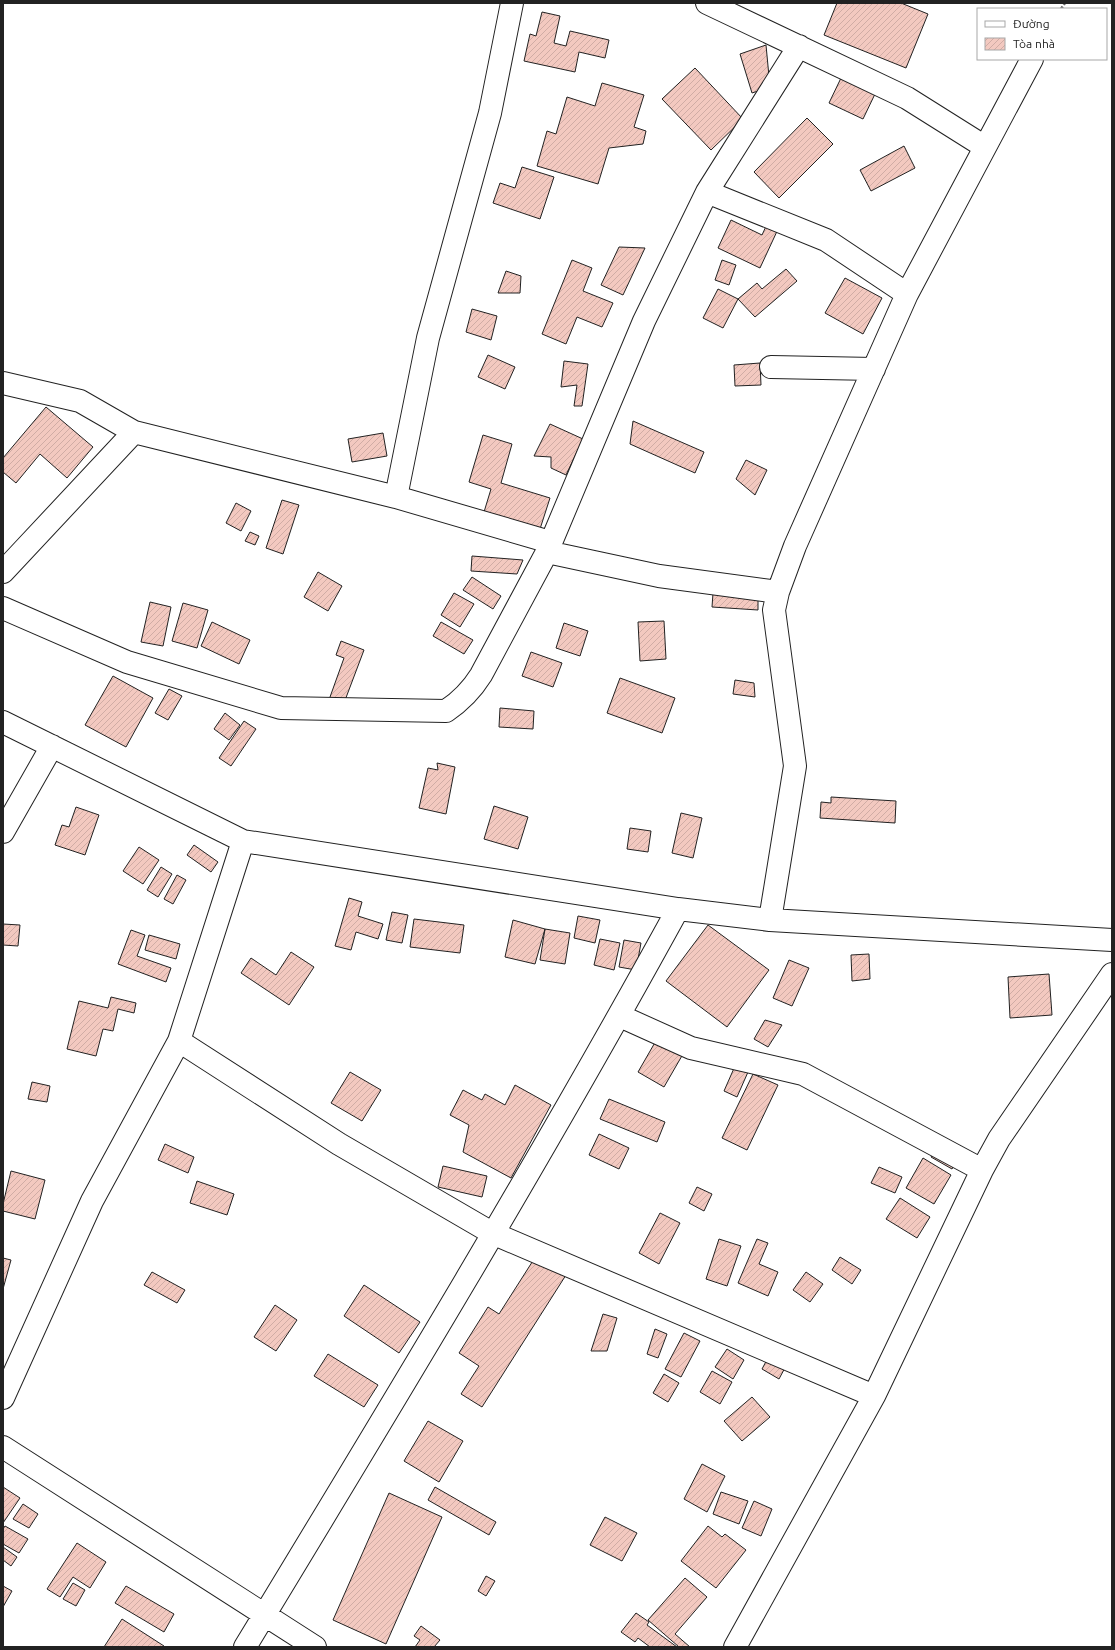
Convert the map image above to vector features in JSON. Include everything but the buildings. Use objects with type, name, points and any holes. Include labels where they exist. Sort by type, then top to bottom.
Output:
[{"type":"street","points":[[396,497],[428,338],[490,113],[512,3]]},
{"type":"street","points":[[707,3],[907,98],[985,147]]},
{"type":"street","points":[[3,608],[127,662],[281,708],[446,711],[470,692],[548,547],[644,321],[708,192],[799,46]]},
{"type":"street","points":[[770,920],[795,766],[774,610],[778,592],[795,546],[907,294],[1031,60]]},
{"type":"street","points":[[708,192],[826,240],[907,294]]},
{"type":"street","points":[[771,367],[874,369]]},
{"type":"street","points":[[3,382],[80,401],[134,432],[396,497],[548,547],[659,576],[778,592]]},
{"type":"street","points":[[3,572],[134,432]]},
{"type":"street","points":[[3,722],[243,841],[678,909],[770,920],[1112,940]]},
{"type":"street","points":[[3,832],[52,746]]},
{"type":"street","points":[[3,1398],[92,1201],[178,1041],[243,841]]},
{"type":"street","points":[[245,1647],[620,1016],[678,909]]},
{"type":"street","points":[[735,1647],[874,1396],[982,1170],[999,1139],[1112,974]]},
{"type":"street","points":[[620,1016],[691,1048],[803,1074],[982,1170]]},
{"type":"street","points":[[178,1041],[339,1144],[492,1233],[874,1396]]},
{"type":"street","points":[[3,1447],[315,1647]]}]
